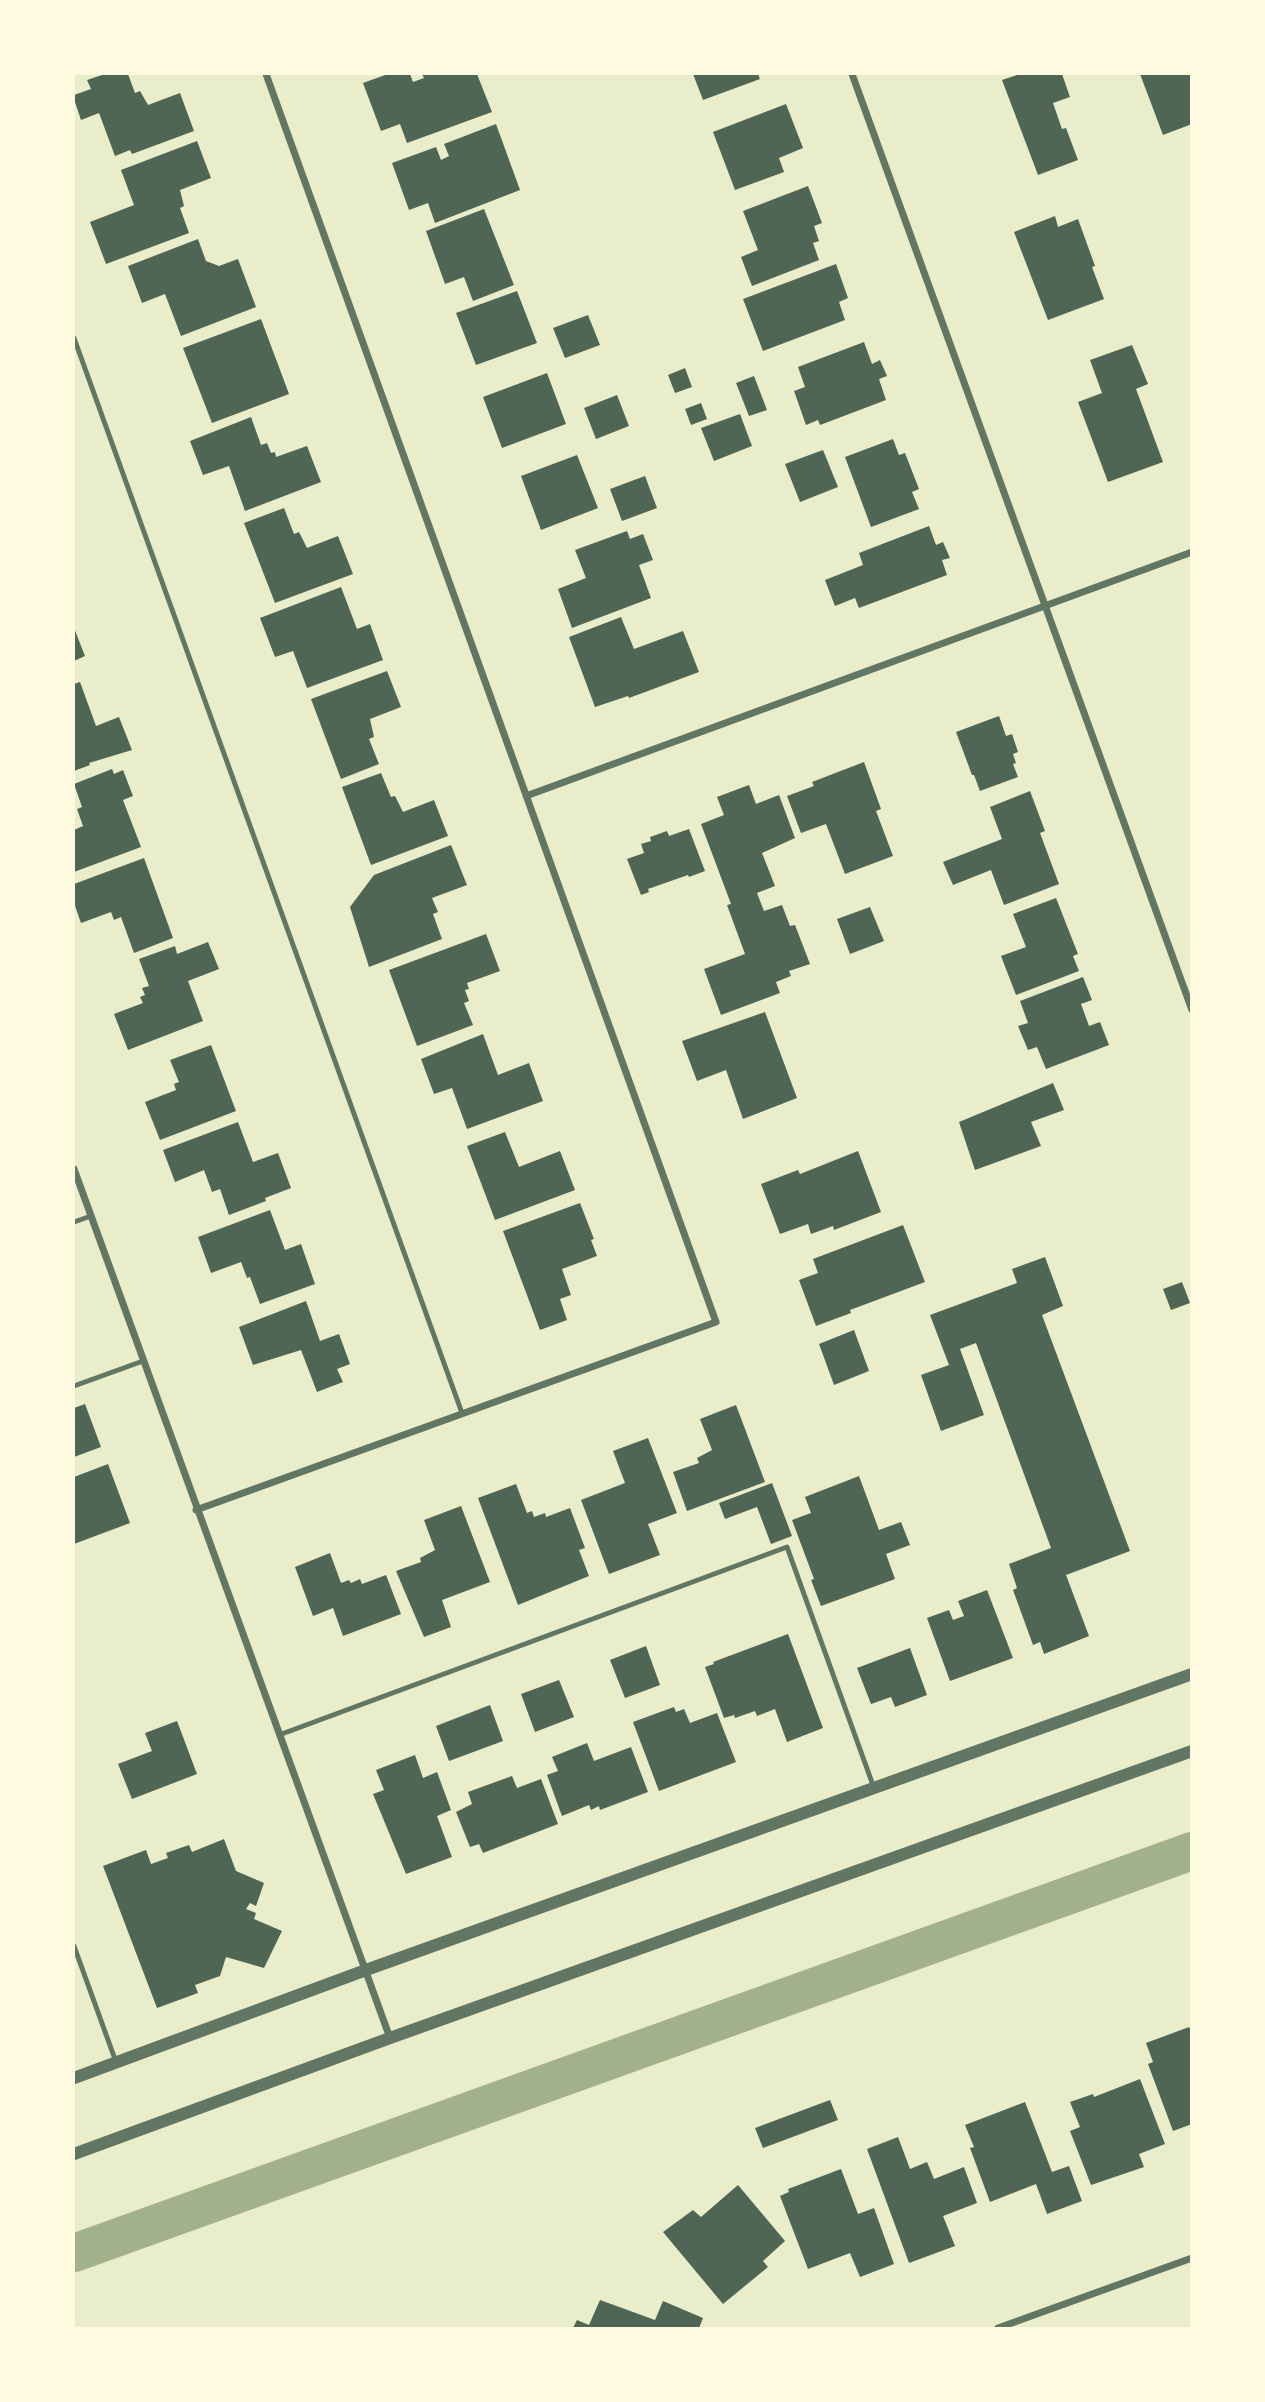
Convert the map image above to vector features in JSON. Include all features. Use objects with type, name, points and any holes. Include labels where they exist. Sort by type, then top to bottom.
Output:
[{"type":"street","points":[[196,1510],[716,1322],[265,74]]},
{"type":"street","points":[[852,74],[1192,1010]]},
{"type":"street","points":[[526,796],[1192,552]]},
{"type":"street","points":[[74,1168],[390,2038]]},
{"type":"street","points":[[74,2078],[366,1970],[1192,1674]]},
{"type":"street","points":[[74,2154],[1192,1751]]},
{"type":"street","points":[[998,2329],[1192,2258]]},
{"type":"lane","points":[[74,338],[463,1413]]},
{"type":"lane","points":[[74,1222],[90,1216]]},
{"type":"lane","points":[[74,1385],[143,1361]]},
{"type":"lane","points":[[279,1735],[787,1548],[874,1788]]},
{"type":"lane","points":[[74,1946],[116,2062]]},
{"type":"building","points":[[105,74],[128,74],[135,93],[140,91],[148,105],[180,93],[194,131],[132,154],[130,150],[115,156],[99,113],[81,120],[74,99],[74,95],[91,89],[87,80]]},
{"type":"building","points":[[388,74],[410,74],[413,82],[424,78],[422,74],[477,74],[492,112],[407,143],[400,124],[381,131],[363,83]]},
{"type":"building","points":[[693,74],[758,74],[760,79],[703,100]]},
{"type":"building","points":[[1020,74],[1062,74],[1070,97],[1053,103],[1062,129],[1066,128],[1078,160],[1038,175],[1002,80]]},
{"type":"building","points":[[1140,74],[1192,74],[1192,124],[1163,135]]},
{"type":"building","points":[[786,104],[803,148],[779,158],[784,172],[735,190],[713,132]]},
{"type":"building","points":[[496,124],[520,190],[435,223],[428,203],[409,210],[392,163],[436,147],[441,160],[449,156],[444,144]]},
{"type":"building","points":[[197,141],[211,178],[180,190],[184,206],[180,208],[189,233],[106,264],[90,222],[134,205],[121,170]]},
{"type":"building","points":[[808,186],[822,223],[814,226],[819,241],[813,243],[819,260],[752,286],[741,257],[758,250],[743,211]]},
{"type":"building","points":[[484,209],[514,285],[473,301],[464,277],[445,284],[426,231]]},
{"type":"building","points":[[1055,216],[1058,227],[1078,219],[1104,299],[1048,320],[1014,232]]},
{"type":"building","points":[[198,239],[206,261],[219,266],[238,259],[256,307],[181,336],[165,294],[142,303],[128,266]]},
{"type":"building","points":[[836,264],[848,298],[839,302],[845,320],[763,351],[743,299]]},
{"type":"building","points":[[517,291],[537,343],[476,365],[456,313]]},
{"type":"building","points":[[588,315],[600,345],[565,358],[553,328]]},
{"type":"building","points":[[261,319],[289,394],[212,423],[183,348]]},
{"type":"building","points":[[864,342],[872,364],[880,360],[887,376],[879,379],[886,400],[820,425],[818,420],[806,425],[794,391],[805,387],[798,367]]},
{"type":"building","points":[[1132,345],[1148,384],[1136,389],[1163,462],[1108,482],[1078,402],[1102,393],[1090,360]]},
{"type":"building","points":[[685,368],[692,387],[675,393],[668,375]]},
{"type":"building","points":[[547,373],[566,424],[502,448],[483,397]]},
{"type":"building","points":[[754,376],[767,410],[749,416],[736,383]]},
{"type":"building","points":[[617,395],[629,426],[596,439],[584,408]]},
{"type":"building","points":[[701,403],[707,419],[691,425],[685,409]]},
{"type":"building","points":[[740,414],[752,446],[714,461],[701,428]]},
{"type":"building","points":[[251,417],[261,445],[267,443],[276,457],[307,446],[321,482],[245,511],[229,466],[203,475],[190,441]]},
{"type":"building","points":[[893,439],[899,455],[905,453],[919,489],[912,492],[919,509],[871,527],[845,457]]},
{"type":"building","points":[[823,450],[838,487],[800,502],[785,464]]},
{"type":"building","points":[[577,455],[598,508],[541,530],[521,476]]},
{"type":"building","points":[[645,476],[657,508],[622,521],[610,489]]},
{"type":"building","points":[[284,508],[294,534],[299,532],[307,548],[338,536],[353,574],[275,603],[244,523]]},
{"type":"building","points":[[929,526],[936,545],[943,542],[950,558],[942,560],[947,575],[859,608],[855,598],[835,606],[825,580],[863,565],[859,553]]},
{"type":"building","points":[[627,531],[630,539],[643,534],[653,560],[639,565],[651,598],[572,628],[558,589],[586,578],[575,550]]},
{"type":"building","points":[[341,587],[357,629],[370,624],[383,660],[307,688],[293,651],[275,657],[260,618]]},
{"type":"building","points":[[621,617],[634,649],[683,631],[699,672],[629,698],[628,696],[595,707],[569,637]]},
{"type":"building","points":[[74,628],[85,656],[74,661]]},
{"type":"building","points":[[387,671],[401,707],[370,719],[374,737],[369,739],[379,764],[341,779],[311,699]]},
{"type":"building","points":[[80,682],[96,726],[119,717],[132,750],[89,763],[90,765],[74,771],[74,684]]},
{"type":"building","points":[[999,716],[1006,736],[1012,734],[1018,752],[1013,754],[1016,763],[1013,764],[1018,777],[980,791],[956,732]]},
{"type":"building","points":[[864,762],[881,809],[876,811],[893,856],[845,874],[826,824],[801,833],[787,796],[814,786],[812,782]]},
{"type":"building","points":[[112,769],[114,774],[123,770],[133,796],[123,800],[141,847],[74,872],[74,830],[83,826],[77,809],[82,807],[74,784]]},
{"type":"building","points":[[381,773],[391,797],[395,796],[403,812],[434,800],[448,836],[371,865],[342,787]]},
{"type":"building","points":[[749,785],[756,804],[779,795],[795,838],[762,853],[775,886],[757,893],[764,911],[782,905],[790,926],[795,925],[810,964],[789,971],[791,976],[776,982],[780,993],[721,1015],[704,969],[745,954],[727,905],[731,904],[701,824],[724,815],[717,797]]},
{"type":"building","points":[[1030,791],[1045,831],[1040,833],[1059,884],[1004,905],[991,870],[953,885],[943,862],[1002,839],[990,807]]},
{"type":"building","points":[[689,829],[705,871],[648,889],[649,892],[641,895],[627,859],[644,853],[641,844],[651,841],[650,837],[667,831],[669,836]]},
{"type":"building","points":[[451,845],[467,885],[432,898],[438,912],[433,914],[442,939],[369,967],[350,907],[374,875]]},
{"type":"building","points":[[144,858],[173,938],[134,953],[121,917],[114,920],[111,912],[81,923],[74,903],[74,884]]},
{"type":"building","points":[[1056,898],[1078,954],[1073,956],[1079,971],[1016,995],[1001,956],[1026,947],[1013,914]]},
{"type":"building","points":[[870,907],[884,941],[850,954],[837,919]]},
{"type":"building","points":[[486,934],[500,971],[467,983],[469,989],[465,990],[469,1001],[464,1003],[473,1025],[417,1046],[389,970]]},
{"type":"building","points":[[208,942],[219,969],[188,981],[203,1021],[128,1050],[114,1014],[143,1003],[140,997],[145,995],[142,988],[149,986],[139,959],[175,946],[177,954]]},
{"type":"building","points":[[1083,977],[1092,1000],[1081,1004],[1089,1026],[1100,1022],[1109,1045],[1046,1069],[1037,1047],[1028,1050],[1018,1026],[1028,1023],[1020,1001]]},
{"type":"building","points":[[765,1012],[797,1098],[743,1119],[726,1070],[697,1081],[682,1041]]},
{"type":"building","points":[[483,1034],[498,1075],[529,1063],[543,1101],[467,1129],[452,1088],[434,1094],[421,1059]]},
{"type":"building","points":[[211,1045],[236,1111],[160,1140],[145,1102],[176,1090],[174,1084],[179,1082],[170,1060]]},
{"type":"building","points":[[1053,1083],[1064,1110],[1031,1122],[1041,1146],[975,1170],[959,1122]]},
{"type":"building","points":[[238,1122],[253,1162],[278,1153],[291,1188],[229,1215],[220,1189],[212,1192],[204,1170],[175,1182],[163,1150]]},
{"type":"building","points":[[505,1132],[519,1167],[560,1151],[575,1190],[495,1220],[467,1146]]},
{"type":"building","points":[[858,1151],[881,1212],[834,1230],[833,1226],[811,1234],[808,1224],[780,1234],[761,1184],[798,1170],[800,1174]]},
{"type":"building","points":[[580,1203],[594,1239],[591,1240],[597,1256],[562,1269],[571,1295],[560,1299],[567,1320],[540,1330],[503,1231]]},
{"type":"building","points":[[270,1210],[285,1250],[301,1244],[315,1284],[260,1304],[241,1262],[211,1273],[198,1237]]},
{"type":"building","points":[[903,1225],[925,1282],[850,1310],[851,1313],[816,1326],[799,1280],[818,1273],[813,1259]]},
{"type":"building","points":[[1045,1257],[1063,1306],[1042,1315],[1130,1551],[1066,1575],[1089,1636],[1044,1654],[1040,1642],[1033,1645],[1013,1590],[1017,1588],[1009,1564],[1051,1548],[976,1343],[960,1349],[984,1415],[941,1431],[921,1375],[949,1365],[930,1315],[1017,1283],[1012,1269]]},
{"type":"building","points":[[1182,1282],[1190,1303],[1171,1310],[1163,1289]]},
{"type":"building","points":[[306,1301],[320,1341],[339,1334],[350,1364],[337,1369],[343,1382],[317,1392],[301,1350],[253,1365],[239,1327]]},
{"type":"building","points":[[854,1330],[869,1371],[834,1385],[819,1344]]},
{"type":"building","points":[[85,1404],[101,1447],[74,1457],[74,1408]]},
{"type":"building","points":[[736,1405],[765,1482],[687,1511],[673,1472],[699,1463],[697,1458],[712,1450],[700,1419]]},
{"type":"building","points":[[648,1438],[677,1513],[648,1524],[660,1555],[609,1574],[581,1500],[625,1483],[613,1451]]},
{"type":"building","points":[[108,1464],[130,1523],[74,1544],[74,1477]]},
{"type":"building","points":[[859,1476],[879,1530],[901,1522],[910,1545],[886,1554],[895,1579],[821,1606],[792,1520],[811,1513],[805,1497]]},
{"type":"building","points":[[772,1483],[792,1536],[771,1544],[757,1507],[725,1519],[719,1503]]},
{"type":"building","points":[[516,1484],[527,1513],[532,1511],[534,1517],[545,1513],[546,1517],[570,1508],[585,1548],[579,1550],[589,1576],[518,1605],[478,1498]]},
{"type":"building","points":[[461,1506],[490,1582],[442,1600],[451,1627],[424,1637],[396,1571],[421,1562],[420,1558],[435,1550],[424,1520]]},
{"type":"building","points":[[330,1553],[341,1583],[360,1579],[362,1584],[386,1575],[401,1614],[343,1636],[333,1608],[313,1616],[295,1567]]},
{"type":"building","points":[[987,1590],[1013,1658],[950,1681],[927,1618],[949,1610],[953,1620],[964,1616],[958,1601]]},
{"type":"building","points":[[788,1634],[823,1728],[787,1742],[775,1709],[757,1716],[755,1711],[735,1718],[734,1715],[724,1718],[705,1667]]},
{"type":"building","points":[[646,1646],[660,1685],[625,1698],[610,1660]]},
{"type":"building","points":[[910,1648],[927,1695],[895,1707],[891,1697],[871,1704],[857,1668]]},
{"type":"building","points":[[559,1680],[574,1717],[535,1732],[521,1694]]},
{"type":"building","points":[[490,1705],[503,1741],[449,1761],[436,1726]]},
{"type":"building","points":[[674,1707],[676,1712],[684,1709],[690,1723],[717,1713],[736,1762],[659,1791],[633,1722]]},
{"type":"building","points":[[177,1721],[197,1774],[132,1799],[118,1764],[152,1751],[145,1733]]},
{"type":"building","points":[[587,1743],[594,1761],[631,1747],[648,1792],[600,1810],[599,1806],[591,1810],[589,1805],[562,1816],[547,1775],[558,1771],[552,1757]]},
{"type":"building","points":[[415,1755],[423,1778],[437,1772],[451,1810],[437,1816],[452,1857],[406,1874],[373,1794],[384,1790],[376,1770]]},
{"type":"building","points":[[512,1776],[517,1788],[541,1779],[558,1824],[483,1853],[479,1844],[470,1847],[456,1812],[472,1804],[468,1792]]},
{"type":"building","points":[[224,1839],[236,1871],[264,1883],[256,1906],[250,1903],[246,1909],[256,1913],[254,1919],[282,1931],[264,1968],[226,1957],[220,1976],[195,1985],[198,1993],[157,2008],[103,1866],[146,1850],[151,1864],[168,1858],[166,1853],[189,1845],[192,1852]]},
{"type":"building","points":[[1189,2027],[1192,2033],[1192,2124],[1173,2131],[1148,2064],[1153,2062],[1146,2043]]},
{"type":"building","points":[[1140,2079],[1165,2144],[1139,2154],[1144,2167],[1091,2185],[1070,2131],[1080,2127],[1070,2102],[1093,2094],[1094,2097]]},
{"type":"building","points":[[830,2100],[838,2120],[763,2148],[755,2128]]},
{"type":"building","points":[[1025,2102],[1052,2172],[1069,2166],[1082,2201],[1047,2214],[1036,2184],[990,2202],[970,2148],[974,2147],[965,2125]]},
{"type":"building","points":[[898,2137],[910,2169],[927,2162],[934,2179],[964,2167],[977,2203],[943,2216],[955,2246],[909,2263],[867,2149]]},
{"type":"building","points":[[841,2169],[858,2214],[874,2208],[894,2264],[860,2277],[850,2253],[808,2269],[780,2196],[789,2192],[788,2189]]},
{"type":"building","points":[[738,2185],[785,2241],[763,2261],[768,2267],[723,2304],[663,2232],[693,2210],[701,2217]]},
{"type":"building","points":[[600,2300],[655,2320],[663,2301],[703,2318],[699,2328],[573,2328],[577,2320],[589,2325]]},
{"type":"waterway","points":[[74,2253],[1192,1851]]}]
